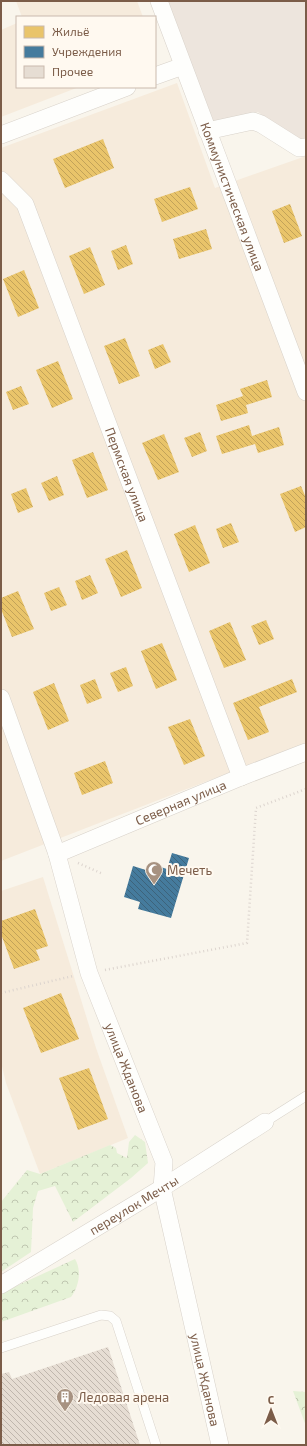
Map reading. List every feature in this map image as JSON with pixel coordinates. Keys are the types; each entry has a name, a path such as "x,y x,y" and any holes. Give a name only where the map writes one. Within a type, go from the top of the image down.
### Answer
{"street":[{"name":"Коммунистическая улица","path":"159,1 306,392"},
{"path":"156,76 183,66"},
{"path":"1,135 124,88"},
{"path":"207,131 252,121 261,124 299,148 306,147"},
{"name":"Пермская улица","path":"1,180 25,204 241,777"},
{"name":"улица Жданова","path":"1,698 57,854 89,973 164,1162 162,1188 220,1445"},
{"name":"Северная улица","path":"57,854 241,777 306,752"},
{"name":"переулок Мечты","path":"1,1285 162,1188 265,1122"}],"lane":[{"path":"265,1122 306,1096"},
{"path":"1,1348 101,1315 110,1316 116,1321 156,1445"}],"path":[{"path":"1,992 89,973 247,943 256,808 306,790"}],"shaded area":[{"path":"16,1 137,1 143,16 22,16"},
{"path":"168,1 306,1 306,143 301,144 258,112 213,122"},
{"path":"16,23 16,88 76,88 1,117 1,30"},
{"path":"177,83 215,188 306,156 306,743 1,861 1,148"},
{"path":"43,877 96,1048 128,1138 40,1174 6,1083 1,1062 1,891"}],"green space":[{"path":"135,1135 145,1142 148,1163 131,1178 73,1222 55,1186 38,1191 33,1208 31,1252 1,1272 1,1202 27,1170 40,1174 110,1145 116,1148 117,1153 127,1158 129,1142"},
{"path":"75,1259 79,1278 74,1293 71,1297 1,1322 1,1293"},
{"path":"293,1391 306,1392 306,1426"}],"building: Жильё":[{"path":"103,139 114,168 65,188 53,159"},
{"path":"190,187 198,209 162,222 154,199"},
{"path":"290,204 302,236 284,243 272,211"},
{"path":"206,229 212,249 179,259 173,239"},
{"path":"126,245 133,264 118,270 111,251"},
{"path":"90,247 105,285 84,294 69,256"},
{"path":"24,270 39,308 18,317 3,279"},
{"path":"125,338 140,376 119,384 104,346"},
{"path":"163,344 171,362 155,369 148,350"},
{"path":"58,361 73,399 52,408 36,370"},
{"path":"267,380 272,397 246,405 248,413 221,421 216,405 243,396 240,389"},
{"path":"21,386 29,404 13,410 6,392"},
{"path":"249,425 252,436 279,427 284,445 258,453 255,444 222,454 216,436"},
{"path":"200,432 207,451 192,457 184,438"},
{"path":"164,434 179,472 158,480 142,443"},
{"path":"93,452 108,490 87,498 72,460"},
{"path":"57,476 64,495 49,501 41,483"},
{"path":"301,486 306,498 306,527 295,532 280,494"},
{"path":"26,488 33,507 18,513 11,494"},
{"path":"231,523 239,542 223,548 216,529"},
{"path":"195,525 210,563 189,572 174,534"},
{"path":"127,550 142,588 121,597 105,559"},
{"path":"90,575 98,593 82,600 75,581"},
{"path":"59,587 67,605 51,611 44,593"},
{"path":"18,591 34,629 12,637 1,609 1,598"},
{"path":"266,620 274,639 259,645 251,626"},
{"path":"230,622 246,660 224,668 209,631"},
{"path":"162,643 177,680 156,689 141,651"},
{"path":"126,667 133,686 118,692 110,673"},
{"path":"95,679 102,698 87,704 80,685"},
{"path":"292,679 297,692 259,707 269,732 248,740 233,703"},
{"path":"54,683 69,721 48,730 33,692"},
{"path":"190,719 205,756 184,765 168,727"},
{"path":"105,761 113,783 82,795 74,773"},
{"path":"35,909 48,946 36,950 40,960 14,969 1,934 1,921"},
{"path":"61,993 79,1039 41,1053 23,1008"},
{"path":"89,1068 108,1119 78,1130 59,1078"}],"building: Учреждения":[{"name":"Мечеть","path":"172,853 189,858 171,918 138,909 140,902 124,897 133,866 149,871 151,864 167,869"}],"building: Прочее":[{"name":"Ледовая арена","path":"108,1347 140,1445 1,1445 1,1374 9,1372 12,1379"}],"place":[{"name":"Мечеть","path":"154,885"},
{"name":"Ледовая арена","path":"65,1412"}]}
